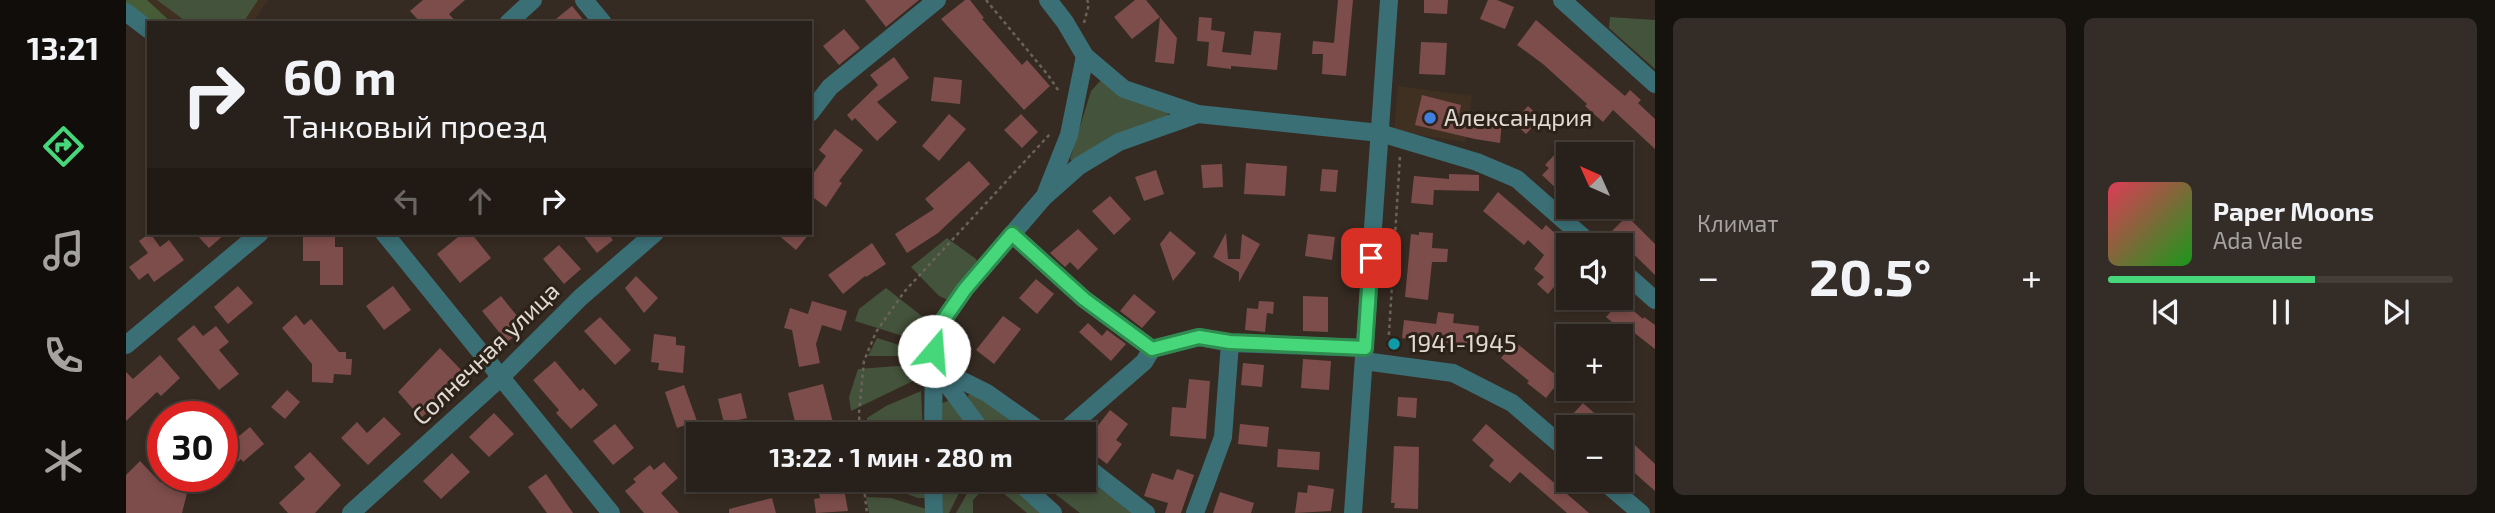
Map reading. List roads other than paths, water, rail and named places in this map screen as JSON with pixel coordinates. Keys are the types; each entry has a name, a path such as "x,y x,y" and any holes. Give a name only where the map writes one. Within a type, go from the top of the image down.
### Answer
{"street":[{"path":"510,21 533,0"},
{"path":"584,0 601,21"},
{"path":"812,110 830,87 937,0"},
{"path":"1048,0 1085,55 1124,89 1198,114 1380,132 1478,162 1517,179 1578,233"},
{"path":"1353,513 1389,0"},
{"path":"1562,0 1655,84"},
{"path":"126,12 147,28"},
{"path":"1044,197 1069,135 1085,55"},
{"path":"812,87 830,87"},
{"path":"933,422 933,366 940,325 965,289 1012,234 1044,197 1079,166 1119,142 1198,114"},
{"path":"1012,234 1084,299 1152,349"},
{"path":"126,345 258,235"},
{"path":"386,235 611,513"},
{"name":"Солнечная улица","path":"351,513 500,378 581,297 654,235"},
{"path":"1633,281 1655,300"},
{"path":"1076,422 1144,362 1152,349 1199,337 1365,354 1388,364 1453,373 1512,403 1556,441"},
{"path":"1195,513 1223,437 1230,342"},
{"path":"933,366 975,422"},
{"path":"933,366 987,393 1028,422"},
{"path":"1096,474 1146,513"},
{"path":"933,492 934,513"},
{"path":"1030,492 1053,513"},
{"path":"1616,492 1641,513"}],"place":[{"name":"Александрия","path":"1430,118"},
{"name":"1941-1945","path":"1394,344"}]}
